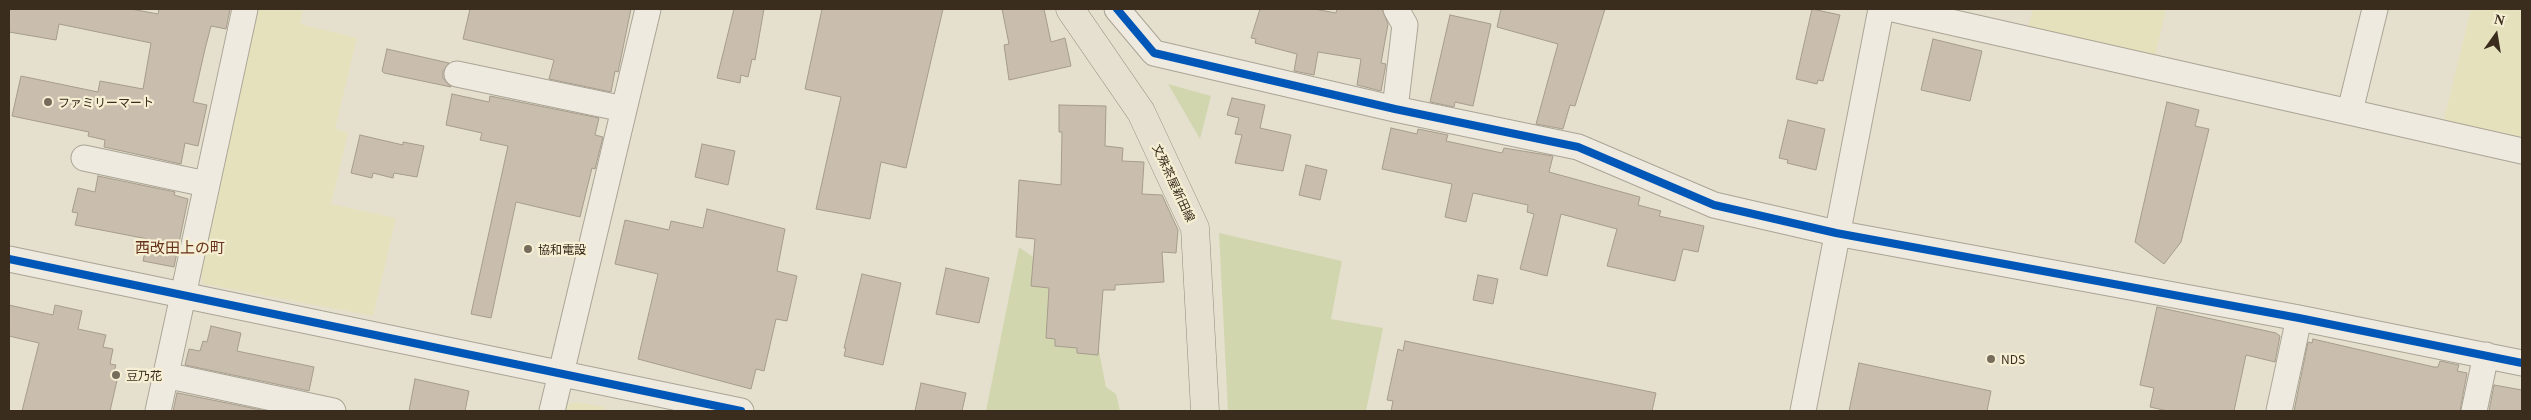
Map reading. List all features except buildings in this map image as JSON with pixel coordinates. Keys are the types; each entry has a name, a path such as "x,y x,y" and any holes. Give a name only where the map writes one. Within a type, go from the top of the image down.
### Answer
{"main road":[{"name":"文殊茶屋新田線","path":"1070,9 1140,112 1195,228 1205,411"}],"street":[{"path":"158,411 245,9"},
{"path":"552,411 559,375 648,9"},
{"path":"1116,9 1154,53 1395,108 1578,147 1714,204 1836,233 2299,318 2522,363"},
{"path":"1395,108 1400,82 1405,25 1396,9"},
{"path":"1803,411 1836,233 1881,9"},
{"path":"1893,9 2522,151"},
{"path":"2350,111 2375,9"},
{"path":"457,74 624,109"},
{"path":"84,158 206,184"},
{"path":"9,259 559,375 657,403 741,411"},
{"path":"2279,411 2299,318"},
{"path":"2474,411 2486,355"},
{"path":"166,375 333,411"}],"shaded area":[{"path":"253,9 303,9 300,24 357,38 335,129 348,133 331,204 396,218 373,316 204,284 197,264"},
{"path":"2033,9 2166,9 2155,57 2028,28"},
{"path":"2471,9 2522,9 2522,143 2443,123"},
{"path":"575,402 605,407 604,411 562,411 563,407"}],"green space":[{"path":"1168,84 1211,96 1200,139"},
{"path":"1219,233 1342,261 1331,319 1383,328 1366,411 1228,411"},
{"path":"1019,247 1044,265 1098,346 1106,387 1116,394 1120,411 986,411"}],"cycle path":[{"path":"1117,9 1154,53 1395,109 1578,147 1714,205 1836,233 2299,318 2522,363"},
{"path":"9,259 741,411"}],"place":[{"name":"ファミリーマート","path":"48,102"},
{"name":"協和電設","path":"528,249"},
{"name":"NDS","path":"1991,359"},
{"name":"豆乃花","path":"116,375"}],"district":[{"name":"西改田上の町","path":"180,247"}]}
